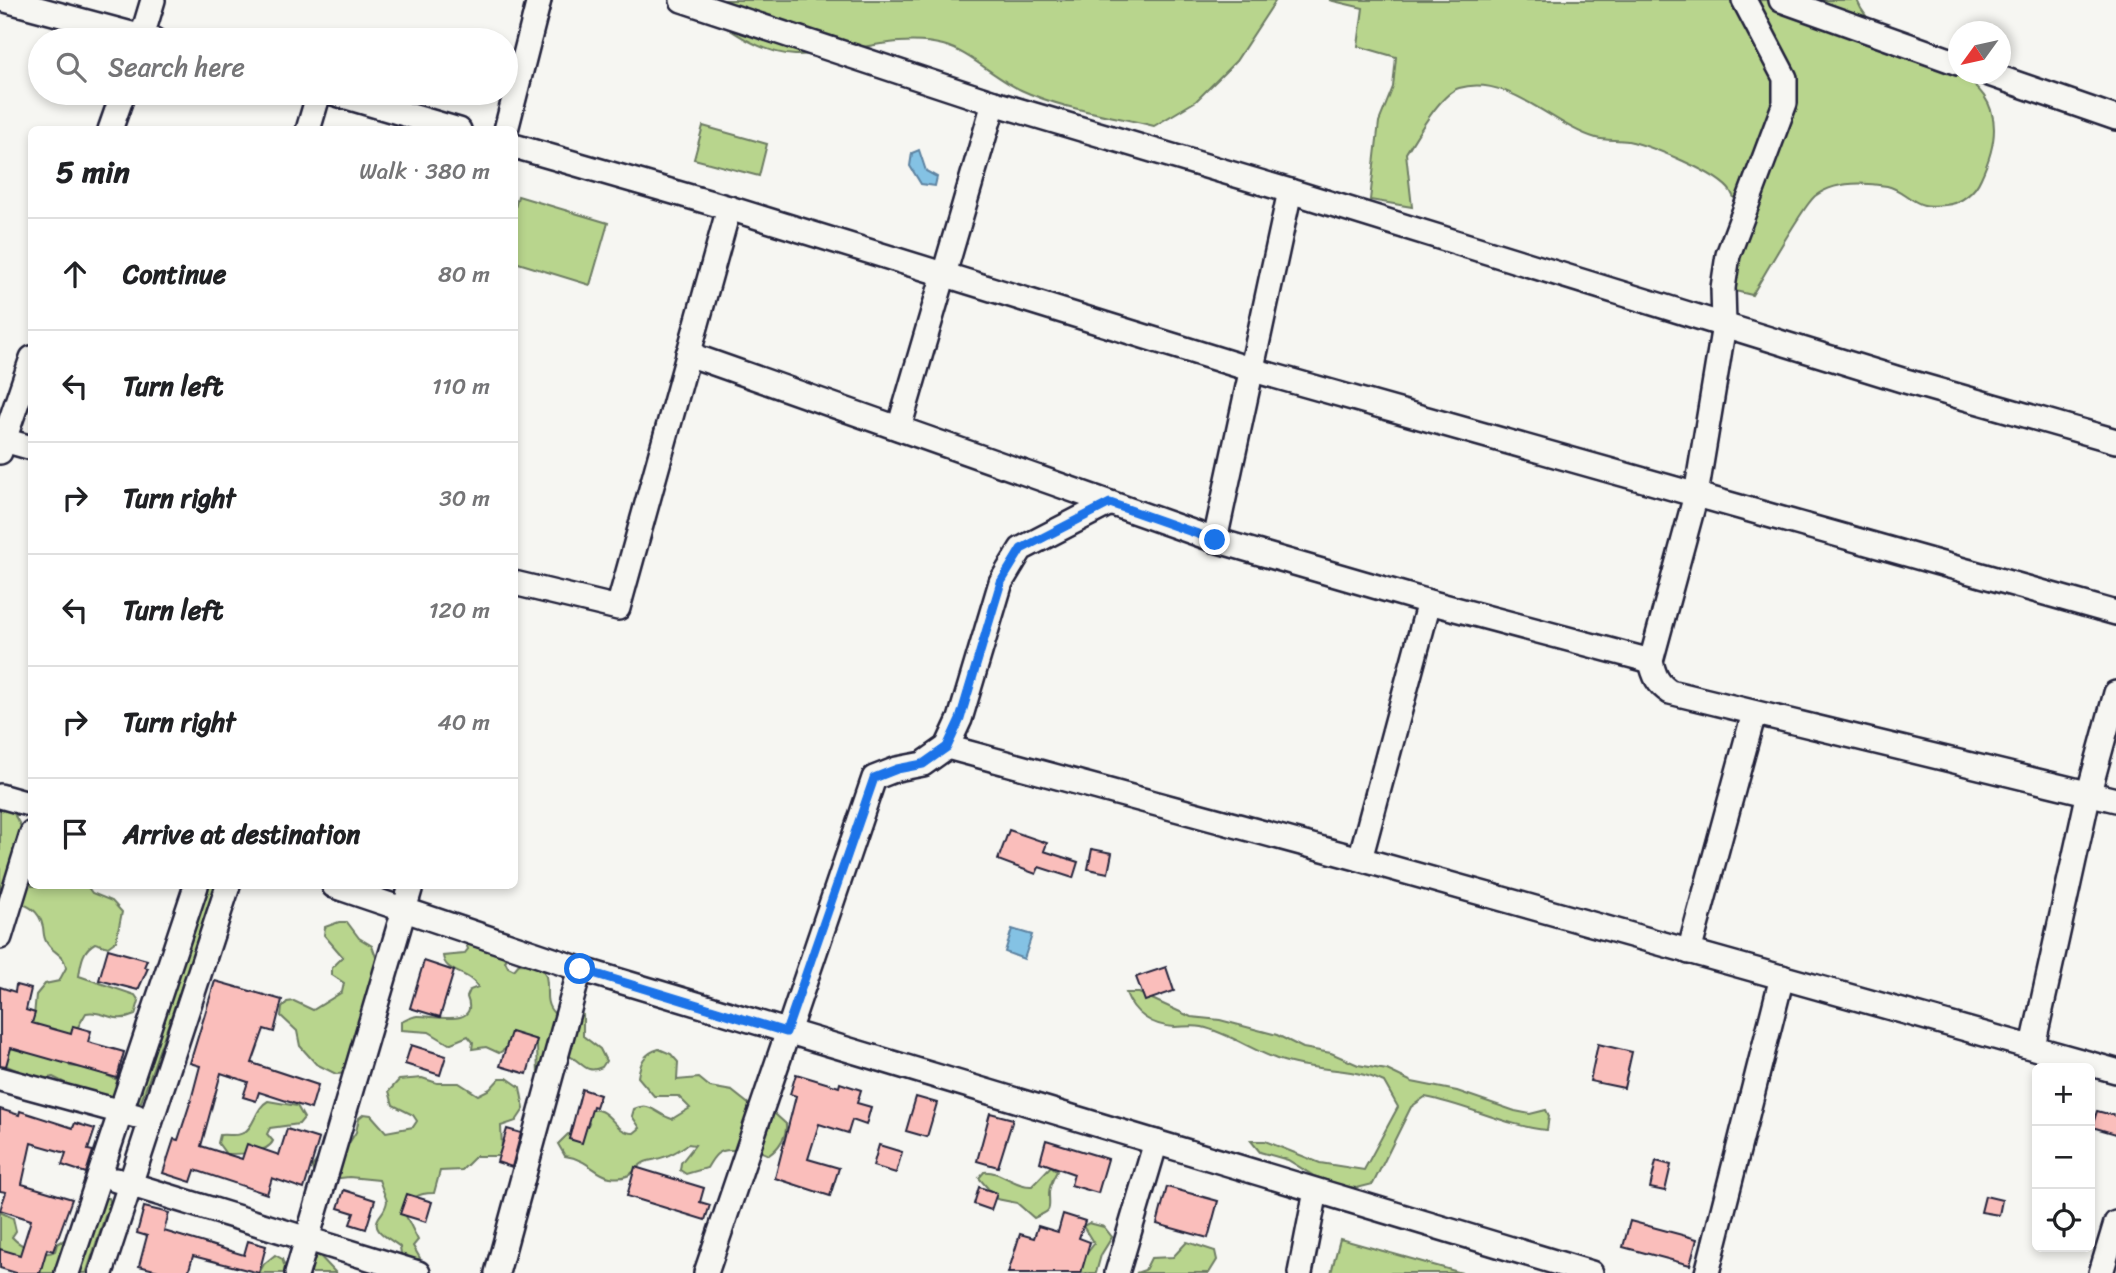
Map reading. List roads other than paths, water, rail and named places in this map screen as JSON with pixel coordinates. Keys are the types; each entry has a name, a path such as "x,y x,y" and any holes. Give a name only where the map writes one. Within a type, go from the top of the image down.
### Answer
{"street":[{"path":"5,0 106,28"},
{"path":"148,28 153,0"},
{"path":"518,83 539,0"},
{"path":"682,0 994,103 1290,191 1724,326 2116,441"},
{"path":"1744,0 1785,78 1785,103 1728,255 1724,288 1724,326 1696,495 1651,661 1659,684 1670,692 2116,800"},
{"path":"1781,0 1948,59"},
{"path":"2011,82 2116,118"},
{"path":"899,428 994,103"},
{"path":"111,126 119,105"},
{"path":"309,126 315,105"},
{"path":"374,105 445,126"},
{"path":"507,126 512,105"},
{"path":"518,147 729,208 1253,370 2116,613"},
{"path":"1215,540 1290,191"},
{"path":"518,584 618,608 729,208"},
{"path":"688,354 1215,540 1429,602 1651,661"},
{"path":"28,369 1,444 28,447"},
{"path":"706,1273 874,778 897,769 923,764 947,747 960,719 1001,582 1009,564 1021,549 1110,503"},
{"path":"1360,859 1429,602"},
{"path":"2033,1046 2089,792 2116,693"},
{"path":"1689,952 1754,713"},
{"path":"947,747 1360,859 2116,1071"},
{"path":"0,796 28,804"},
{"path":"0,937 28,846"},
{"path":"68,1273 195,889"},
{"path":"101,1273 149,1119 227,889"},
{"path":"342,889 580,969 1316,1191 1516,1262 1591,1273"},
{"path":"297,1273 410,889"},
{"path":"497,1273 580,969"},
{"path":"1707,1273 1782,977"},
{"path":"0,1079 149,1119"},
{"path":"1117,1273 1156,1142"},
{"path":"100,1174 418,1273"},
{"path":"1300,1273 1316,1191"},
{"path":"2101,1273 2116,1223"}],"water":[{"path":"919,150 926,171 937,177 935,186 921,184 910,166 912,153"},
{"path":"1012,929 1032,935 1024,959 1005,952"}]}
